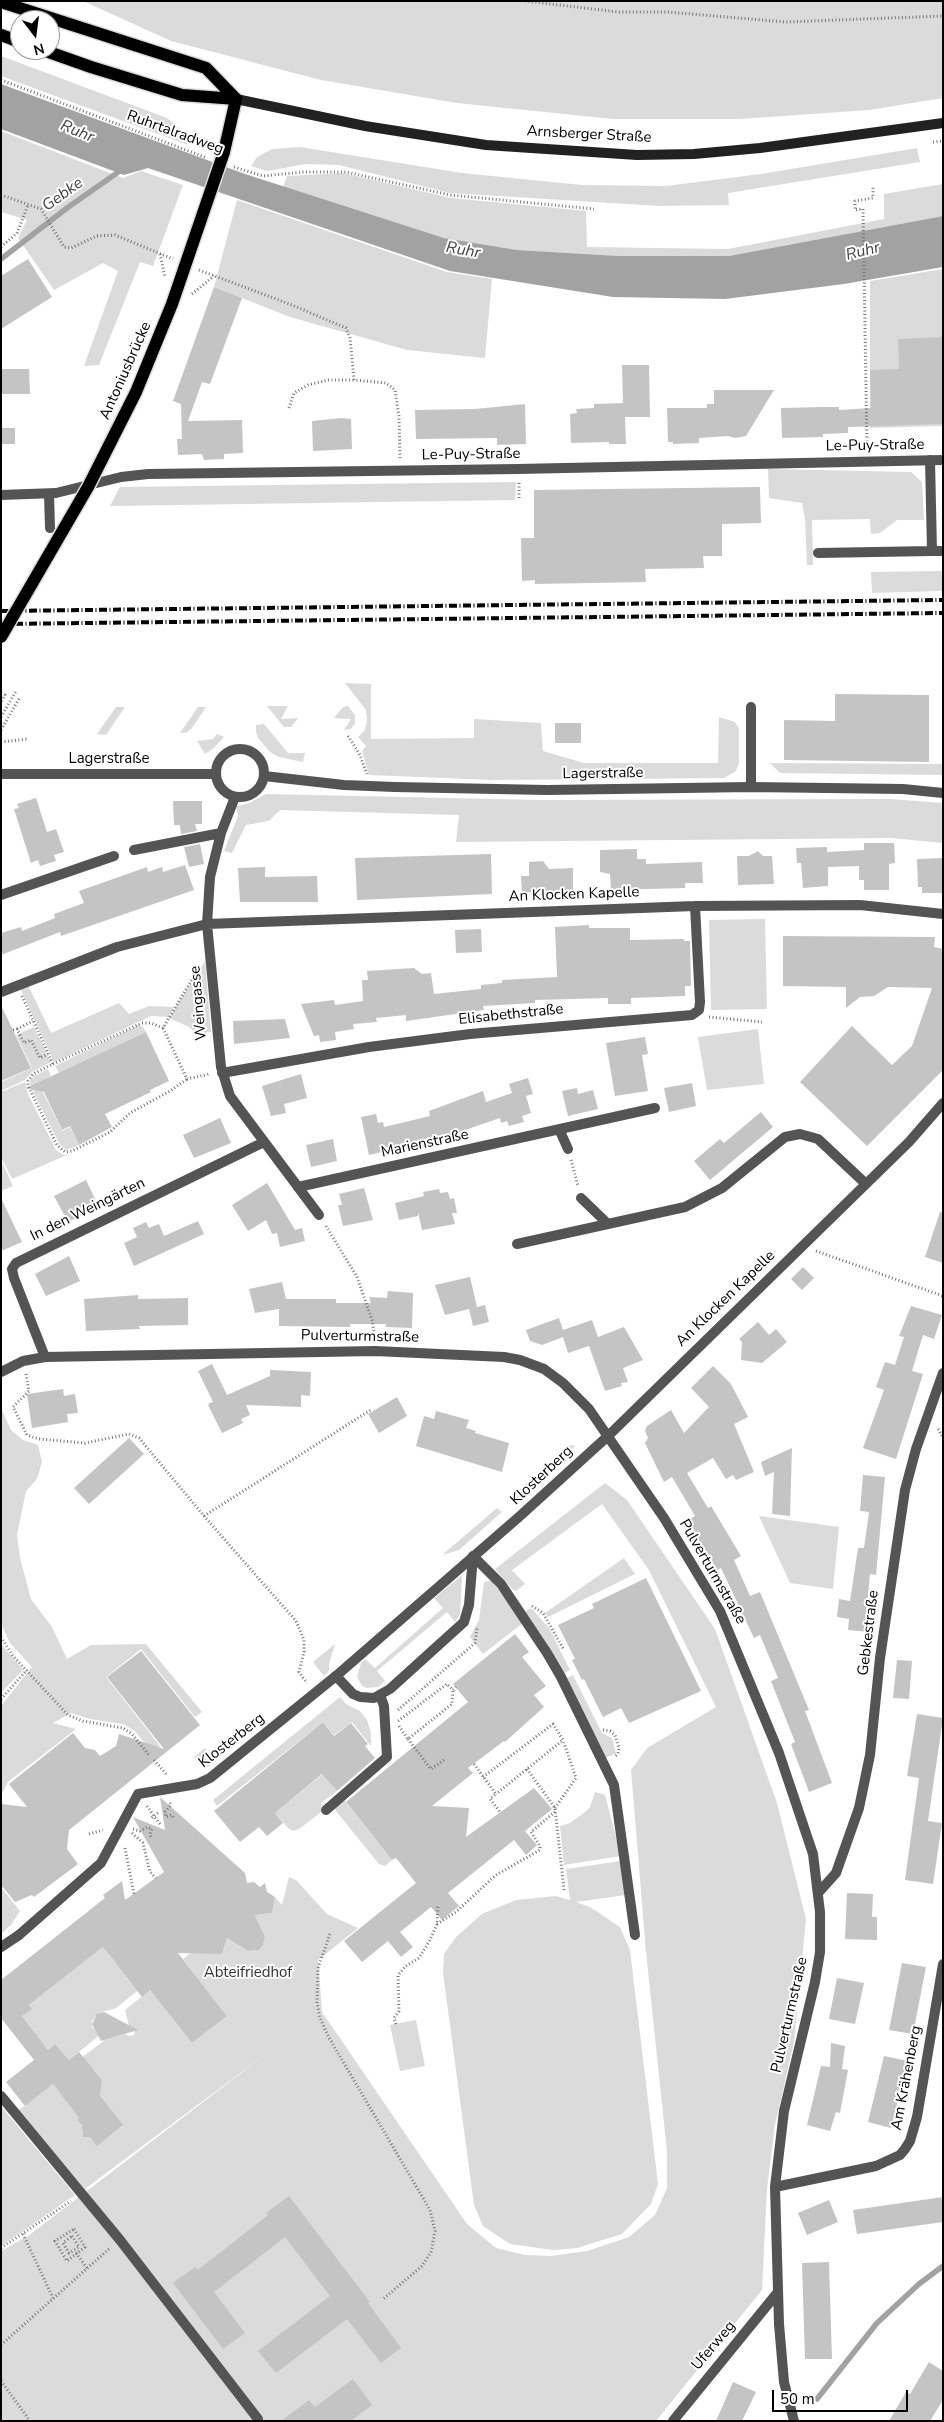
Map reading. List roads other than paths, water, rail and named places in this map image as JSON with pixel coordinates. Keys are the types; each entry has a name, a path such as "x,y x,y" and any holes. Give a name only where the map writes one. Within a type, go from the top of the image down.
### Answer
{"main road":[{"path":"1,2 206,68 236,99"},
{"name":"Arnsberger Straße","path":"60,56 182,95 236,99 365,126 486,145 637,155 694,154 760,148 943,123"},
{"name":"Antoniusbrücke","path":"1,637 88,488 136,392 172,304 236,99"}],"street":[{"path":"818,553 937,551 930,460"},
{"name":"Le-Puy-Straße","path":"1,495 49,494 134,475 943,460"},
{"path":"49,494 50,528"},
{"path":"752,707 752,787"},
{"path":"242,749 256,756 261,762 264,776 256,791 242,797 234,796 222,789 216,774 218,763 222,757 228,752 242,749"},
{"name":"Lagerstraße","path":"1,774 216,774"},
{"name":"Lagerstraße","path":"264,776 371,786 547,790 752,787 903,789 943,793"},
{"name":"Weingasse","path":"234,796 220,833 210,878 207,924 222,1074 230,1096 319,1215"},
{"path":"134,850 220,833"},
{"path":"1,895 114,856"},
{"name":"An Klocken Kapelle","path":"1,992 117,947 207,924 695,906 860,905 943,914"},
{"name":"Elisabethstraße","path":"222,1074 369,1047 470,1034 697,1013 700,1002 695,906"},
{"name":"An Klocken Kapelle","path":"608,1436 909,1142 943,1103"},
{"name":"Marienstraße","path":"298,1186 655,1108"},
{"path":"559,1129 568,1149"},
{"path":"517,1244 685,1206 722,1188 785,1137 800,1134 818,1139 866,1184"},
{"name":"In den Weingärten","path":"45,1357 14,1278 12,1269 16,1263 264,1142"},
{"path":"581,1198 608,1224"},
{"name":"Pulverturmstraße","path":"1,1372 23,1361 45,1357 374,1351 481,1355 520,1360 544,1369 563,1383 589,1409 680,1543 710,1593 730,1632 771,1730 813,1854 818,1892 820,1933 818,1963 782,2118 775,2187 778,2292 784,2382 794,2421"},
{"name":"Gebkestraße","path":"818,1892 836,1873 859,1808 870,1755 880,1658 905,1490 916,1449 943,1373"},
{"name":"Klosterberg","path":"1,1947 19,1936 101,1863 138,1794 203,1782 315,1694 520,1516 608,1436"},
{"path":"336,1676 353,1694 360,1697 380,1695 390,1690 464,1622 469,1605 473,1556"},
{"path":"473,1556 501,1584 547,1653 560,1675 614,1785 635,1935"},
{"path":"326,1810 387,1757 384,1706 380,1695"},
{"name":"Am Krähenberg","path":"775,2187 888,2162 900,2156 910,2141 917,2117 943,1964"},
{"path":"1,2096 120,2240 258,2419"},
{"name":"Uferweg","path":"673,2421 778,2292"}],"water":[{"name":"Ruhr","path":"1,84 245,174 444,238 517,250 619,256 729,256 943,216 943,267 844,284 725,299 613,297 450,271 148,168 124,175 1,129"}],"waterway":[{"name":"Gebke","path":"1,259 67,208 124,168"},
{"path":"817,2399 877,2323 919,2284 943,2266"}],"railway":[{"path":"1,611 943,600"},
{"path":"1,624 943,613"}],"park label":[{"name":"Abteifriedhof","path":"248,1973"}]}
